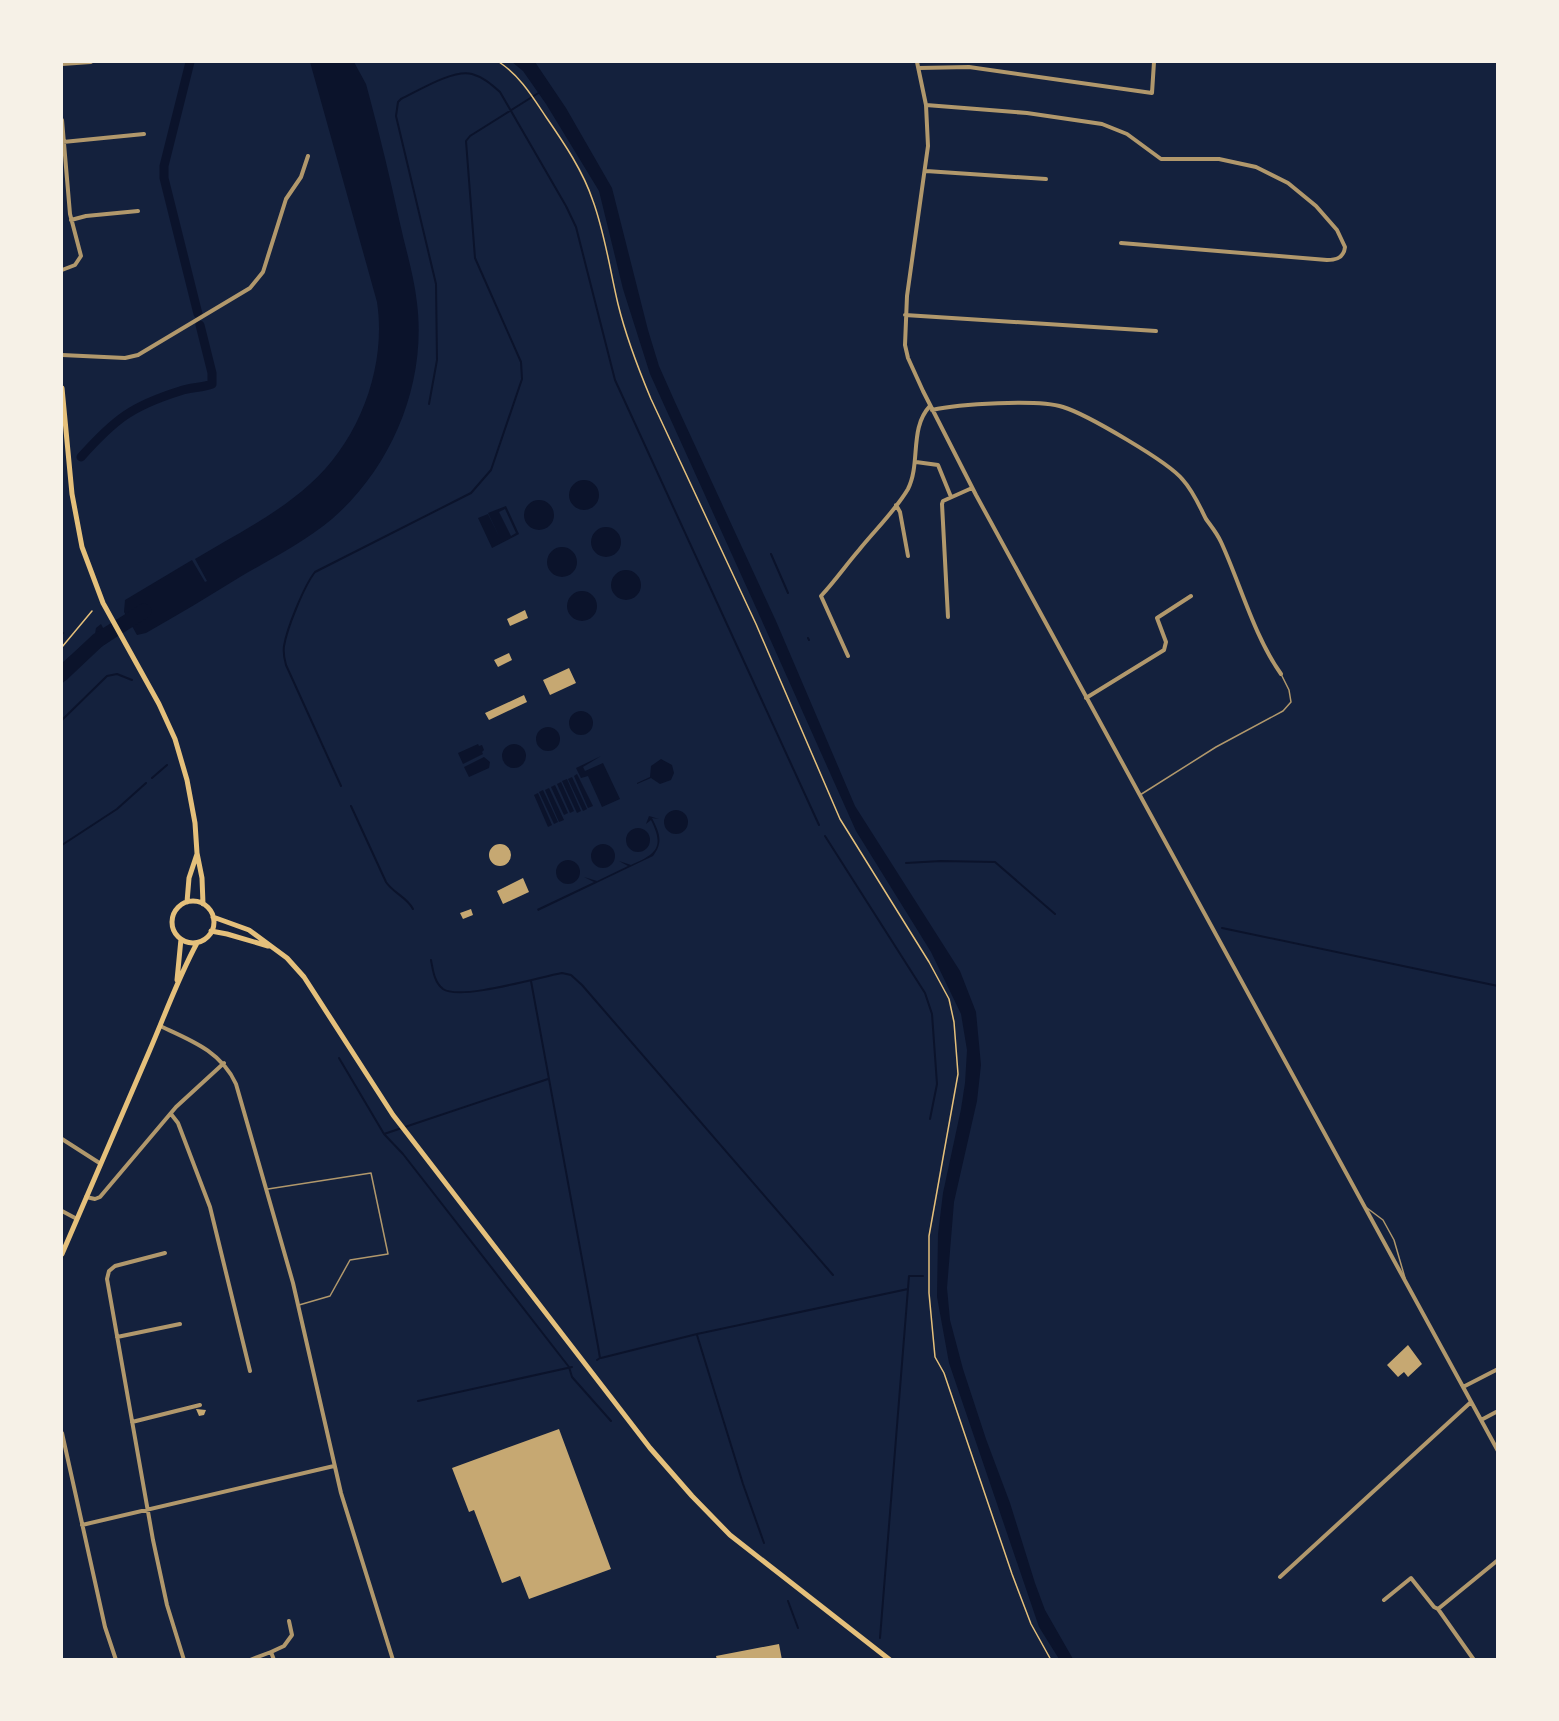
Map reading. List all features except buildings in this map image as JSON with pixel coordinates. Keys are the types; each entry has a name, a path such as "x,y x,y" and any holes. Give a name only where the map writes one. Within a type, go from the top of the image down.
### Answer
{"main road":[{"path":"62,388 75,520 90,574 107,612 159,704 175,739 189,790 195,823 203,904"},
{"path":"187,902 189,878 197,854"},
{"path":"187,902 203,904 213,917 212,931 206,939 197,943 189,943 175,933 172,920 176,910 187,902"},
{"path":"213,917 249,930 287,958 304,977 393,1115 631,1424 682,1486 724,1529 753,1554 890,1659"},
{"path":"212,931 272,947"},
{"path":"177,982 181,939"},
{"path":"62,1254 177,982 197,943"}],"street":[{"path":"62,64 91,62"},
{"path":"917,62 926,105 928,146 905,315 906,352 931,408 972,488 1497,1450"},
{"path":"919,68 969,67 1152,93 1154,62"},
{"path":"926,105 1027,113 1102,124 1127,134 1161,159 1219,159 1256,167 1288,183 1316,206 1336,230 1345,247 1338,259 1327,260 1121,243"},
{"path":"62,120 71,220 80,259 75,265 62,270"},
{"path":"63,142 144,134"},
{"path":"62,355 125,358 138,356 250,288 263,272 286,199 301,177 308,156"},
{"path":"926,171 1046,179"},
{"path":"71,220 86,216 138,211"},
{"path":"905,315 1156,331"},
{"path":"848,656 822,596 907,490 916,462 920,421 923,414 931,408 1036,403 1063,407 1111,431 1182,478 1220,539 1250,613 1281,674"},
{"path":"916,462 938,465 951,497"},
{"path":"948,617 942,504 951,497 972,488"},
{"path":"896,505 900,512 908,556"},
{"path":"1086,698 1164,650 1166,642 1157,618 1191,596"},
{"path":"160,1026 210,1051 224,1063 238,1090 298,1306 334,1466 393,1659"},
{"path":"86,1197 95,1199 100,1197 171,1114 224,1063"},
{"path":"171,1114 178,1123 210,1207 250,1371"},
{"path":"62,1138 101,1164"},
{"path":"62,1211 77,1220"},
{"path":"165,1253 115,1266 109,1271 107,1279 147,1509 167,1605 184,1659"},
{"path":"117,1337 180,1324"},
{"path":"1463,1387 1497,1369"},
{"path":"1280,1577 1471,1402"},
{"path":"132,1422 200,1405"},
{"path":"1481,1420 1497,1411"},
{"path":"62,1433 105,1627 116,1659"},
{"path":"82,1526 334,1466"},
{"path":"1438,1610 1497,1560"},
{"path":"1384,1600 1411,1578 1474,1659"},
{"path":"250,1659 287,1644 292,1635 289,1621"},
{"path":"271,1652 274,1659"}],"lane":[{"path":"1139,795 1224,742 1283,711 1291,702 1291,696 1281,674"},
{"path":"266,1190 371,1173 388,1254 350,1260 330,1296 298,1306"},
{"path":"1364,1205 1383,1220 1394,1240 1407,1284"}],"path":[{"path":"499,62 514,72 531,94 589,189 619,308 637,368 756,624 840,819 929,962 949,999 954,1022 958,1074 929,1236 929,1293 935,1357 948,1383 1028,1614 1051,1659"},
{"path":"62,647 92,611"}],"water":[{"path":"310,62 354,62 366,84 416,292 419,333 410,393 401,422 372,475 332,519 287,550 146,633 137,635 124,612 125,600 192,560 205,582 207,581 195,559 283,506 310,484 343,447 366,401 378,352 377,302"},
{"path":"512,62 535,62 566,108 612,188 659,366 776,621 855,806 960,971 976,1012 981,1065 977,1101 954,1202 947,1288 950,1320 963,1369 1010,1503 1035,1583 1045,1610 1073,1659 1059,1659 1039,1627 949,1363 937,1297 938,1234 943,1193 965,1083 967,1050 961,1014 931,952 856,831 650,374 623,289 599,191 546,104 523,71"},
{"path":"584,480 590,481 598,489 598,501 590,509 584,510 578,509 570,501 569,495 570,489 578,481"},
{"path":"539,500 545,501 553,509 553,521 545,529 539,530 533,529 525,521 524,515 525,509 533,501"},
{"path":"506,506 519,534 492,548 478,518 488,514 501,540 488,513","holes":["505,509 516,533 511,536 499,512"]},
{"path":"606,527 612,528 620,536 620,548 612,556 606,557 600,556 592,548 591,542 592,536 600,528"},
{"path":"562,547 568,548 576,556 576,568 568,576 562,577 556,576 548,568 547,562 548,556 556,548"},
{"path":"626,570 632,571 640,579 640,591 632,599 626,600 620,599 612,591 611,585 612,579 620,571"},
{"path":"582,591 588,592 596,600 596,612 588,620 582,621 576,620 568,612 567,606 568,600 576,592"},
{"path":"101,624 110,641 86,657 62,684 62,663 95,634 96,628"},
{"path":"581,711 590,714 593,723 590,732 581,735 572,732 569,723 572,714"},
{"path":"548,727 557,730 560,739 557,748 548,751 539,748 536,739 539,730"},
{"path":"478,744 482,745 483,754 463,764 458,753"},
{"path":"514,744 523,747 526,756 523,765 514,768 505,765 502,756 505,747"},
{"path":"601,756 583,767 585,771 603,763 620,799 602,807 588,776 581,778 576,768"},
{"path":"484,757 490,762 489,768 469,777 464,767"},
{"path":"661,759 672,765 674,773 671,780 660,784 651,778 637,784 650,777 651,766"},
{"path":"577,774 593,806 588,808 574,776"},
{"path":"572,777 587,809 583,811 568,779"},
{"path":"567,779 581,811 577,813 562,781"},
{"path":"561,782 574,811 570,813 557,784"},
{"path":"555,785 568,813 564,815 551,787"},
{"path":"549,788 564,820 559,822 545,790"},
{"path":"543,790 558,822 554,824 539,792"},
{"path":"538,793 552,825 548,827 534,795"},
{"path":"676,810 685,813 688,822 685,831 676,834 667,831 664,822 667,813"},
{"path":"649,816 659,819 652,818 659,837 658,846 653,856 538,911 537,909 594,882 584,877 597,881 628,866 619,861 631,865 652,853 656,849 657,837 651,820 646,824"},
{"path":"638,828 647,831 650,840 647,849 638,852 629,849 626,840 629,831"},
{"path":"603,844 612,847 615,856 612,865 603,868 594,865 591,856 594,847"},
{"path":"568,860 577,863 580,872 577,881 568,884 559,881 556,872 559,863"}],"waterway":[{"path":"190,62 164,166 164,178 198,314"},
{"path":"429,404 437,360 436,284 396,116 398,102 401,99 426,86 464,73 483,79 500,92 576,227 615,380 819,825"},
{"path":"341,786 286,665 284,658 286,638 301,597 315,572 471,493 491,470 522,379 521,362 475,258 466,141 470,136 540,92"},
{"path":"81,457 115,423 137,408 180,391 212,384 212,373 200,325"},
{"path":"771,554 788,593"},
{"path":"62,674 98,640 144,611"},
{"path":"62,720 107,676 117,674 132,680"},
{"path":"152,778 167,765"},
{"path":"62,845 117,809 146,783"},
{"path":"351,806 386,882 413,909"},
{"path":"825,836 925,993 932,1014 937,1084 930,1119"},
{"path":"906,863 995,862 1055,914"},
{"path":"1222,928 1498,986"},
{"path":"431,960 438,983 443,989 452,992 500,987 562,973 571,975 833,1275"},
{"path":"531,981 598,1346 600,1358 597,1360"},
{"path":"339,1058 384,1134 403,1154 569,1367 572,1377 611,1421"},
{"path":"384,1134 548,1079"},
{"path":"880,1638 909,1276 923,1276"},
{"path":"601,1358 697,1334 908,1289"},
{"path":"697,1335 743,1484 764,1543"},
{"path":"418,1401 572,1367"},
{"path":"788,1601 798,1628"}]}
